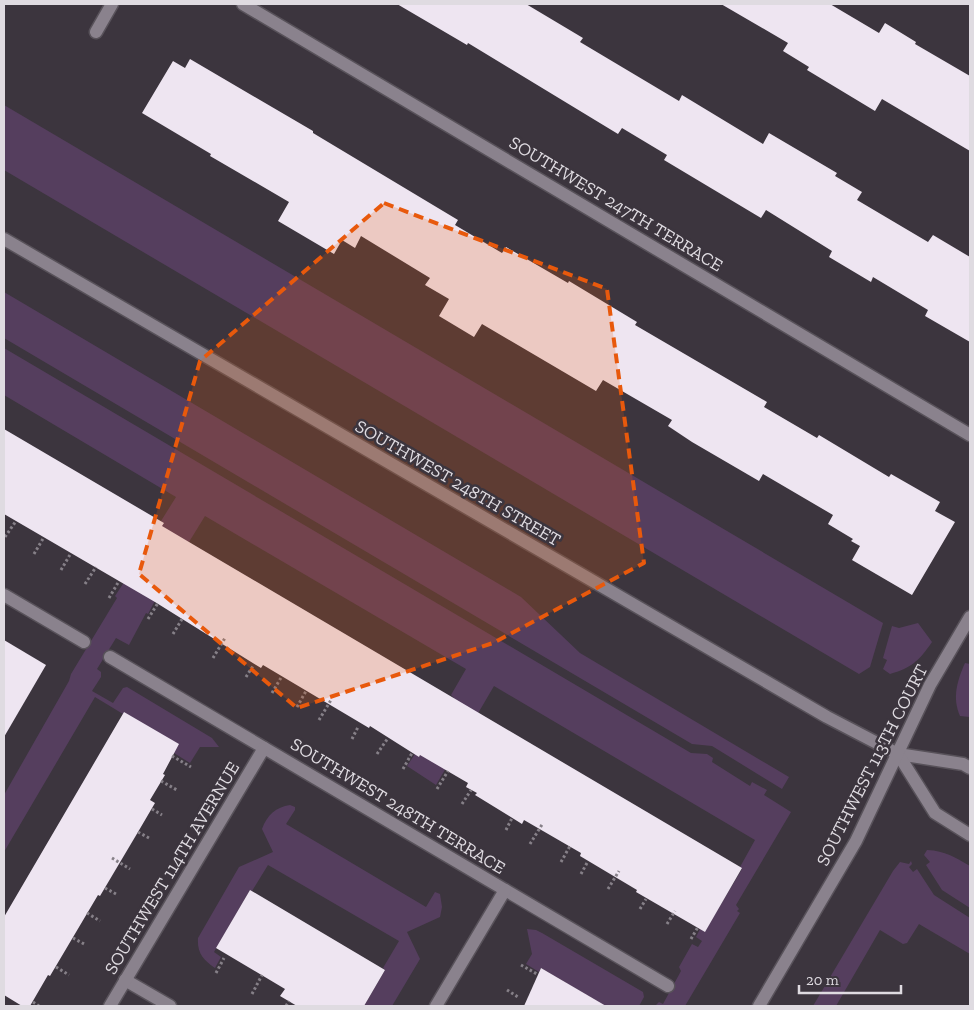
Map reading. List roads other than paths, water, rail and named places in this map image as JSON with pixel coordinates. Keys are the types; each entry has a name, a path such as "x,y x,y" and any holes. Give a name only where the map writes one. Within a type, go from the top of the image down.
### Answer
{"street":[{"path":"96,32 112,4"},
{"name":"SOUTHWEST 247TH TERRACE","path":"243,4 970,435"},
{"name":"SOUTHWEST 248TH STREET","path":"4,239 819,712 898,754 963,764 970,768"},
{"path":"4,595 84,642"},
{"name":"SOUTHWEST 113TH COURT","path":"759,1006 856,841 930,685 970,617"},
{"name":"SOUTHWEST 248TH TERRACE","path":"110,657 668,986"},
{"name":"SOUTHWEST 114TH AVERNUE","path":"110,1006 264,748"},
{"name":"SOUTHWEST 248TH STREET","path":"898,754 935,813 970,835"},
{"path":"436,1006 505,890"},
{"path":"125,980 170,1006"}]}
